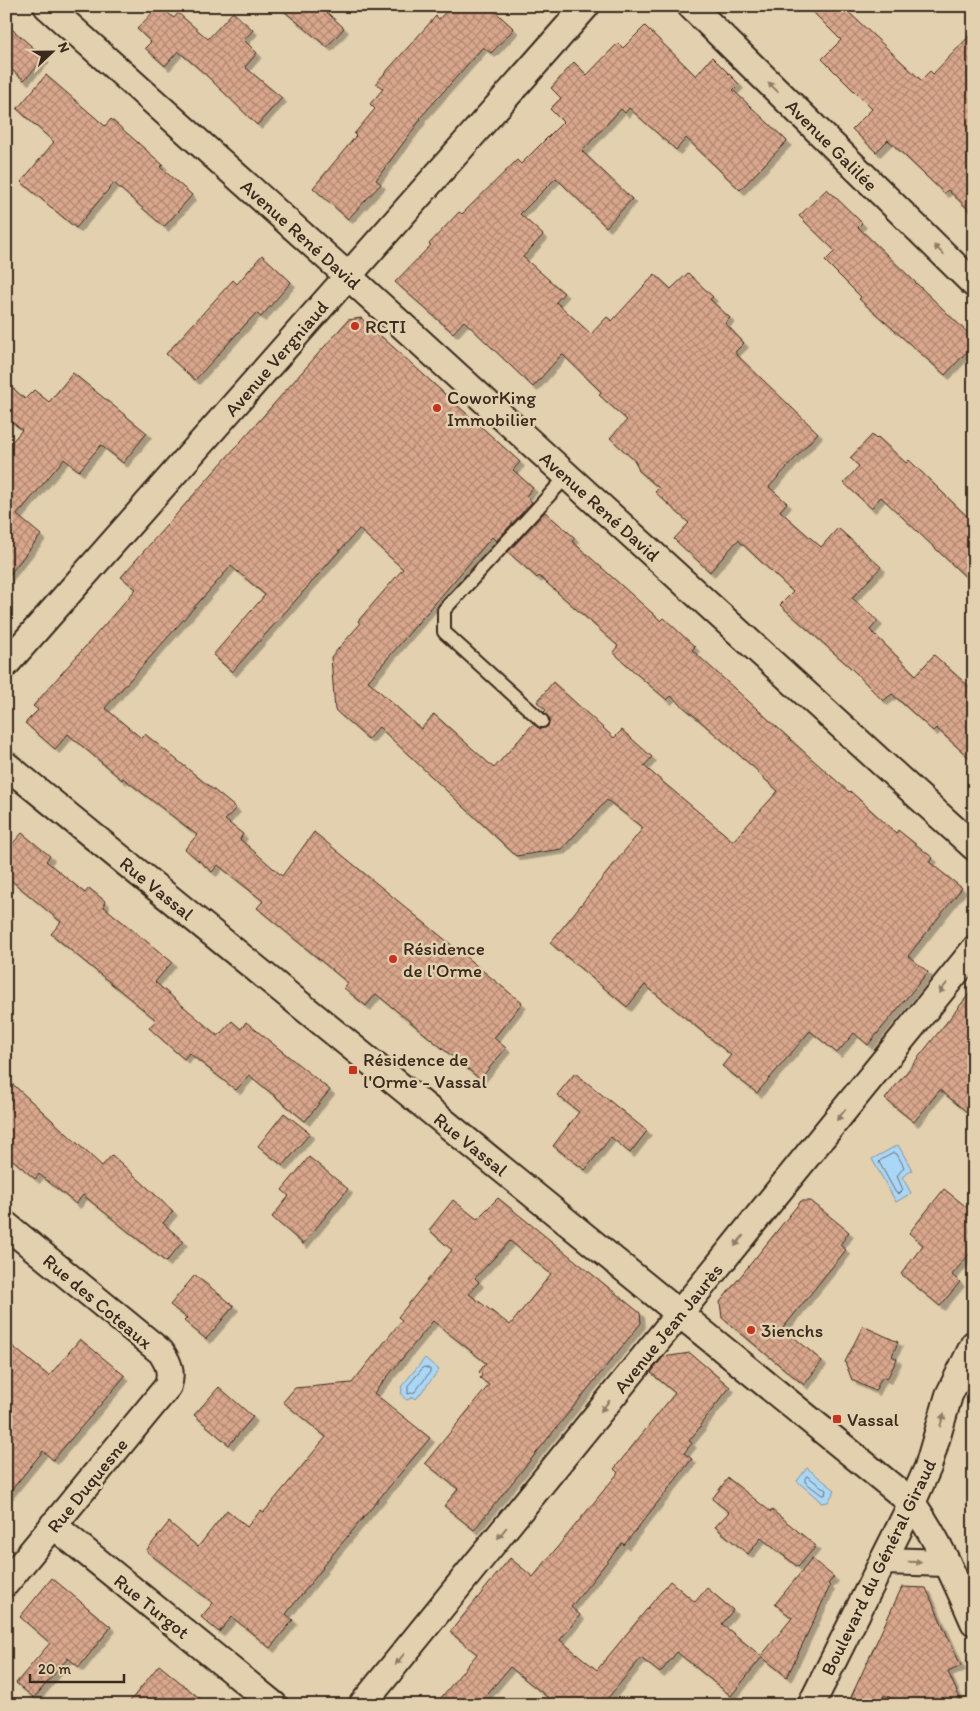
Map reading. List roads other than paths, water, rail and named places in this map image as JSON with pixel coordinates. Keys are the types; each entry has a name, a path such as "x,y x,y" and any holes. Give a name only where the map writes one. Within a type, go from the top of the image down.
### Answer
{"street":[{"name":"Avenue René David","path":"47,6 348,276 974,847"},
{"name":"Avenue Vergniaud","path":"6,664 586,6"},
{"name":"Avenue Galilée","path":"691,6 974,284"},
{"name":"Rue Vassal","path":"6,765 912,1503 927,1524 974,1622"},
{"name":"Avenue Jean Jaurès","path":"362,1705 974,950"},
{"name":"Rue des Coteaux","path":"6,1225 161,1352 170,1369 171,1375 168,1386"},
{"name":"Boulevard du Général Giraud","path":"811,1705 912,1503 928,1466 949,1395 974,1344"},
{"name":"Rue Duquesne","path":"6,1583 168,1386"},
{"name":"Rue Turgot","path":"54,1525 274,1705"},
{"path":"883,1561 947,1563"}],"lane":[{"path":"542,721 444,632 444,610 567,476"}],"water":[{"path":"898,1145 912,1170 902,1177 911,1193 896,1202 872,1159"},
{"path":"425,1358 439,1370 416,1399 414,1397 407,1400 402,1395 401,1387"},
{"path":"807,1468 835,1490 828,1502 821,1503 797,1481"}],"place":[{"name":"RCTI","path":"355,326"},
{"name":"CoworKing Immobilier","path":"437,408"},
{"name":"Résidence de l'Orme","path":"393,959"},
{"name":"Résidence de l'Orme - Vassal","path":"353,1070"},
{"name":"3ienchs","path":"751,1330"},
{"name":"Vassal","path":"837,1419"}]}
